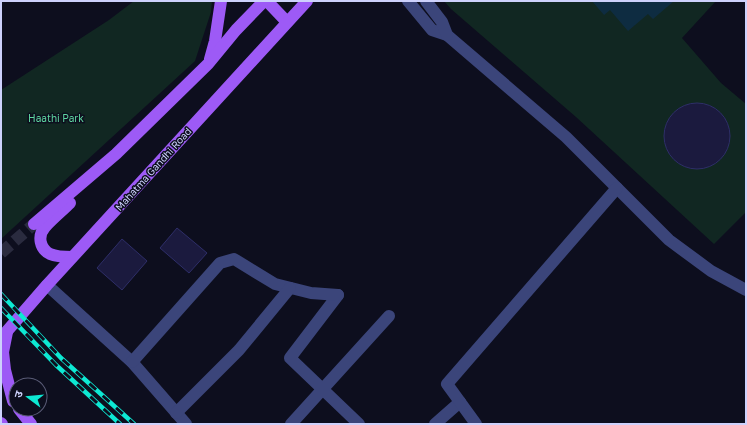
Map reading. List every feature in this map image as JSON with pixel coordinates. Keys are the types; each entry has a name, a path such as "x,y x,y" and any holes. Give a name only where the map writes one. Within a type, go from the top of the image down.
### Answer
{"main road":[{"path":"208,64 215,41 221,1"},
{"path":"34,224 116,154 208,64 236,30 265,1 286,22"},
{"name":"Mahatma Gandhi Road","path":"4,335 72,257 302,3"},
{"path":"72,257 49,254 40,242 40,236 44,228 76,197 79,193 79,186"},
{"path":"4,335 3,352 5,370 8,380"},
{"path":"1,386 8,395"}],"street":[{"path":"408,1 432,30 447,35 566,138 669,240 711,271 746,290"},
{"path":"426,1 442,22 447,35"},
{"path":"476,424 447,384 617,188"},
{"path":"132,362 220,262 234,259 275,284 311,293 338,295 290,358 359,424"},
{"path":"47,285 132,362 186,424"},
{"path":"176,413 238,350 290,288"},
{"path":"291,424 389,316"},
{"path":"435,424 460,402"}],"green space":[{"name":"Haathi Park","path":"134,1 212,1 211,12 195,61 1,239 1,90 109,20"},
{"path":"444,1 716,1 682,38 721,83 746,104 746,212 714,244 576,117 451,9"}],"water":[{"path":"592,1 674,1 653,19 648,14 628,31 610,10 604,15"}],"building":[{"path":"697,103 710,105 720,113 728,123 730,136 728,149 720,159 710,167 697,169 684,167 674,159 666,149 664,136 666,123 674,113 684,105"},
{"path":"177,228 207,253 189,273 160,248"},
{"path":"122,239 147,261 122,290 97,268"}],"tunnel":[{"path":"1,253 34,224"}],"railway":[{"path":"1,294 61,358 134,424"},
{"path":"1,308 56,365 120,424"}]}
